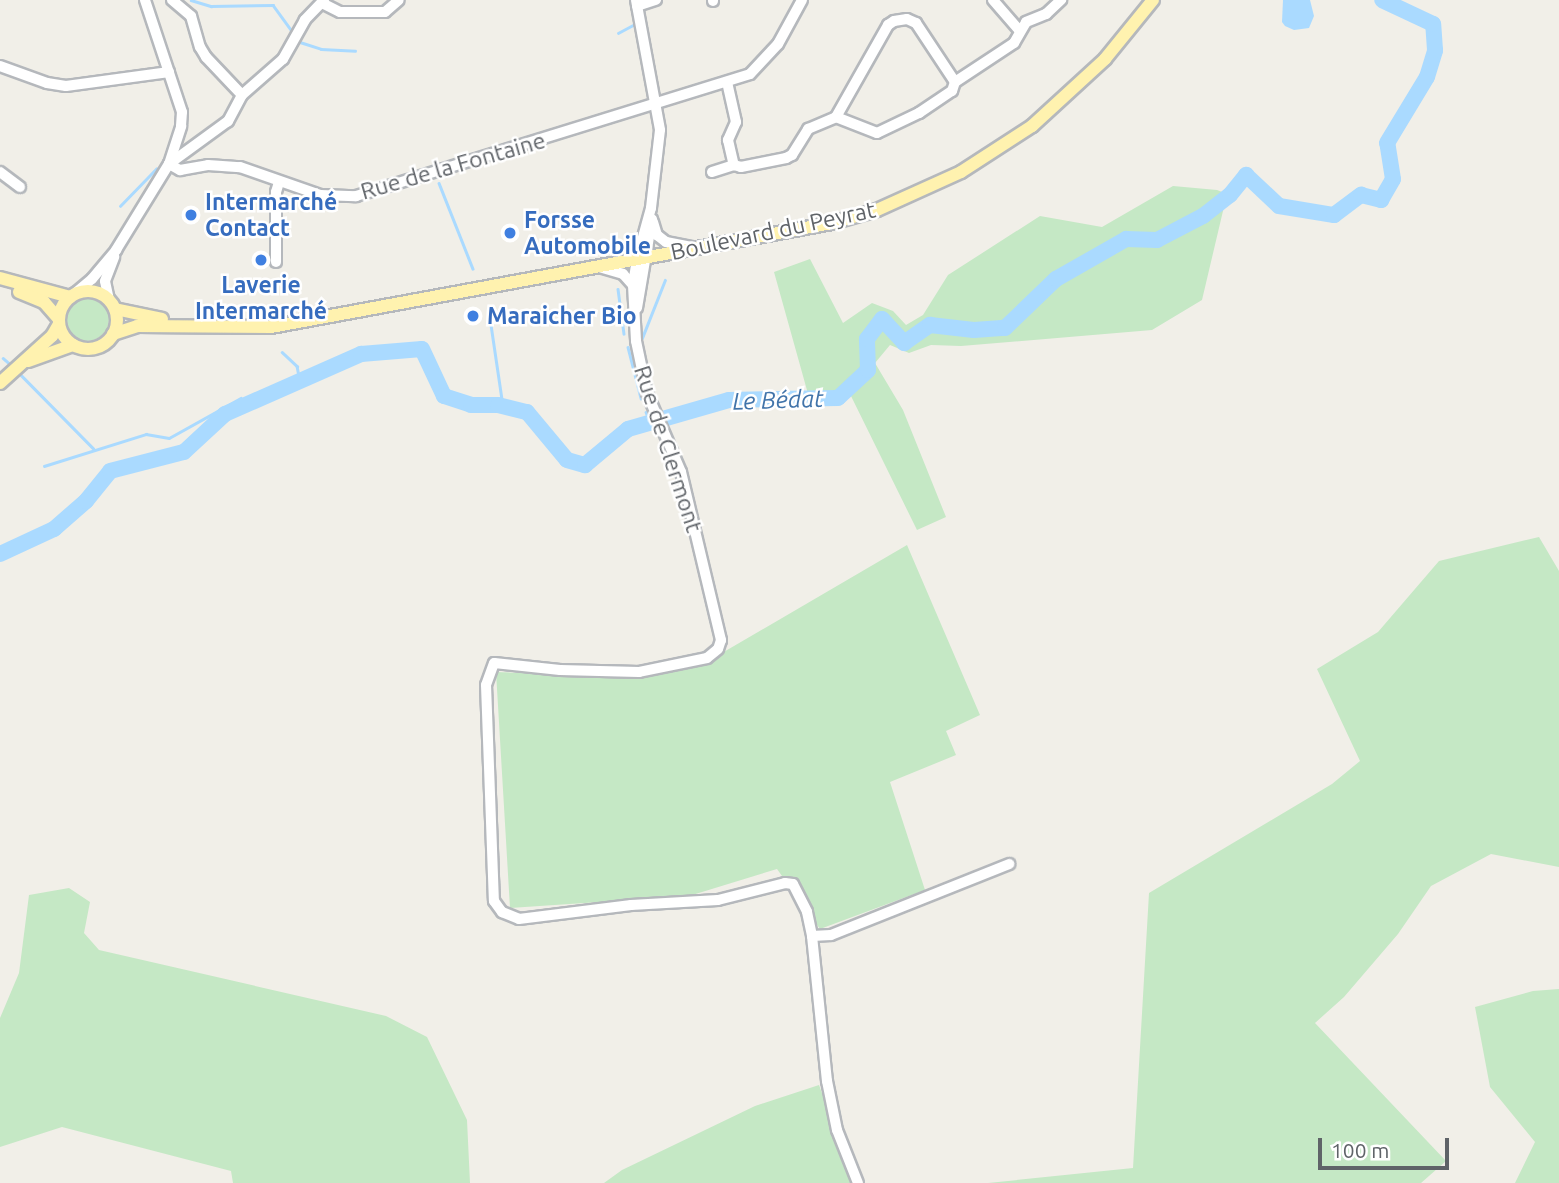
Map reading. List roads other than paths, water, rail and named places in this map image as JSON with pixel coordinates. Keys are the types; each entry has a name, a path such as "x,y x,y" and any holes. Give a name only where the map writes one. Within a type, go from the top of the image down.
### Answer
{"main road":[{"name":"Boulevard du Peyrat","path":"113,334 129,326 248,329 703,248 855,217 916,195 961,172 1032,126 1105,59 1153,0"},
{"path":"0,281 72,295 97,292 112,305 117,322 113,334 98,347 85,349 73,345 61,332 59,321 44,302 0,281"},
{"path":"0,383 52,336 62,306 72,295"},
{"name":"Boulevard du Peyrat","path":"112,305 162,319 248,321 323,316"},
{"path":"21,364 73,345"}],"street":[{"path":"72,295 92,279 116,250 169,164 181,126 182,112 145,0"},
{"path":"172,0 191,16 200,47 206,57 242,95"},
{"path":"169,164 228,121 242,95 283,59 304,20 323,2 340,12 384,12 399,0"},
{"path":"634,322 659,151 656,104 637,3 656,0"},
{"name":"Rue de la Fontaine","path":"169,164 180,170 208,165 240,167 320,195 356,196 750,74 762,65 778,44 802,0"},
{"path":"993,0 1019,30"},
{"path":"836,117 877,133 919,113 952,91 955,82 1014,43 1019,30 1026,22 1046,14 1061,0"},
{"path":"712,172 734,165 792,155 808,129 836,117 888,25 894,21 907,19 916,23 955,82"},
{"path":"0,66 47,83 66,86 169,72"},
{"path":"727,82 736,121 728,140 734,165"},
{"path":"0,172 20,187"},
{"path":"276,262 276,192 279,181"},
{"path":"651,208 657,235 666,242 703,248"},
{"path":"642,258 652,219"},
{"path":"112,305 105,281 116,250"},
{"name":"Rue de Clermont","path":"642,258 633,285 634,322 643,378 655,414 681,472 721,639 718,649 693,663 639,672 560,670 494,663 486,685 494,901 502,912 520,919 631,905 718,900 785,883 793,884 798,891 812,936"},
{"path":"599,267 622,274 633,285"},
{"path":"858,1183 846,1158 827,1081 812,936 831,934 1009,864"}],"water":[{"path":"1283,0 1310,0 1314,16 1309,28 1294,30 1285,26 1282,22"}],"waterway":[{"path":"191,0 211,6 273,5 292,31"},
{"name":"Le Bédat","path":"0,554 54,529 86,501 110,471 184,452 225,414 361,354 422,349 444,396 471,405 498,405 527,412 567,460 585,465 628,429 729,400 838,398 868,370 867,339 882,319 904,343 930,325 974,330 1005,328 1056,279 1126,239 1157,240 1203,216 1230,195 1246,175 1279,206 1334,215 1361,195 1381,200 1393,179 1387,143 1427,77 1435,50 1433,24 1382,0"},
{"path":"618,33 633,25"},
{"path":"300,42 321,49 355,51"},
{"path":"120,206 156,169"},
{"path":"439,183 473,269"},
{"path":"642,338 665,280"},
{"path":"618,289 624,334"},
{"path":"490,318 503,406"},
{"path":"628,347 641,398"},
{"path":"282,352 297,366 300,381"},
{"path":"3,358 10,364"},
{"path":"21,375 93,448"},
{"path":"44,466 146,434 169,438 241,398"},
{"path":"646,412 649,419 655,417"}],"place":[{"name":"Intermarché Contact","path":"191,215"},
{"name":"Forsse Automobile","path":"510,233"},
{"name":"Laverie Intermarché","path":"261,260"},
{"name":"Maraicher Bio","path":"473,316"}]}
